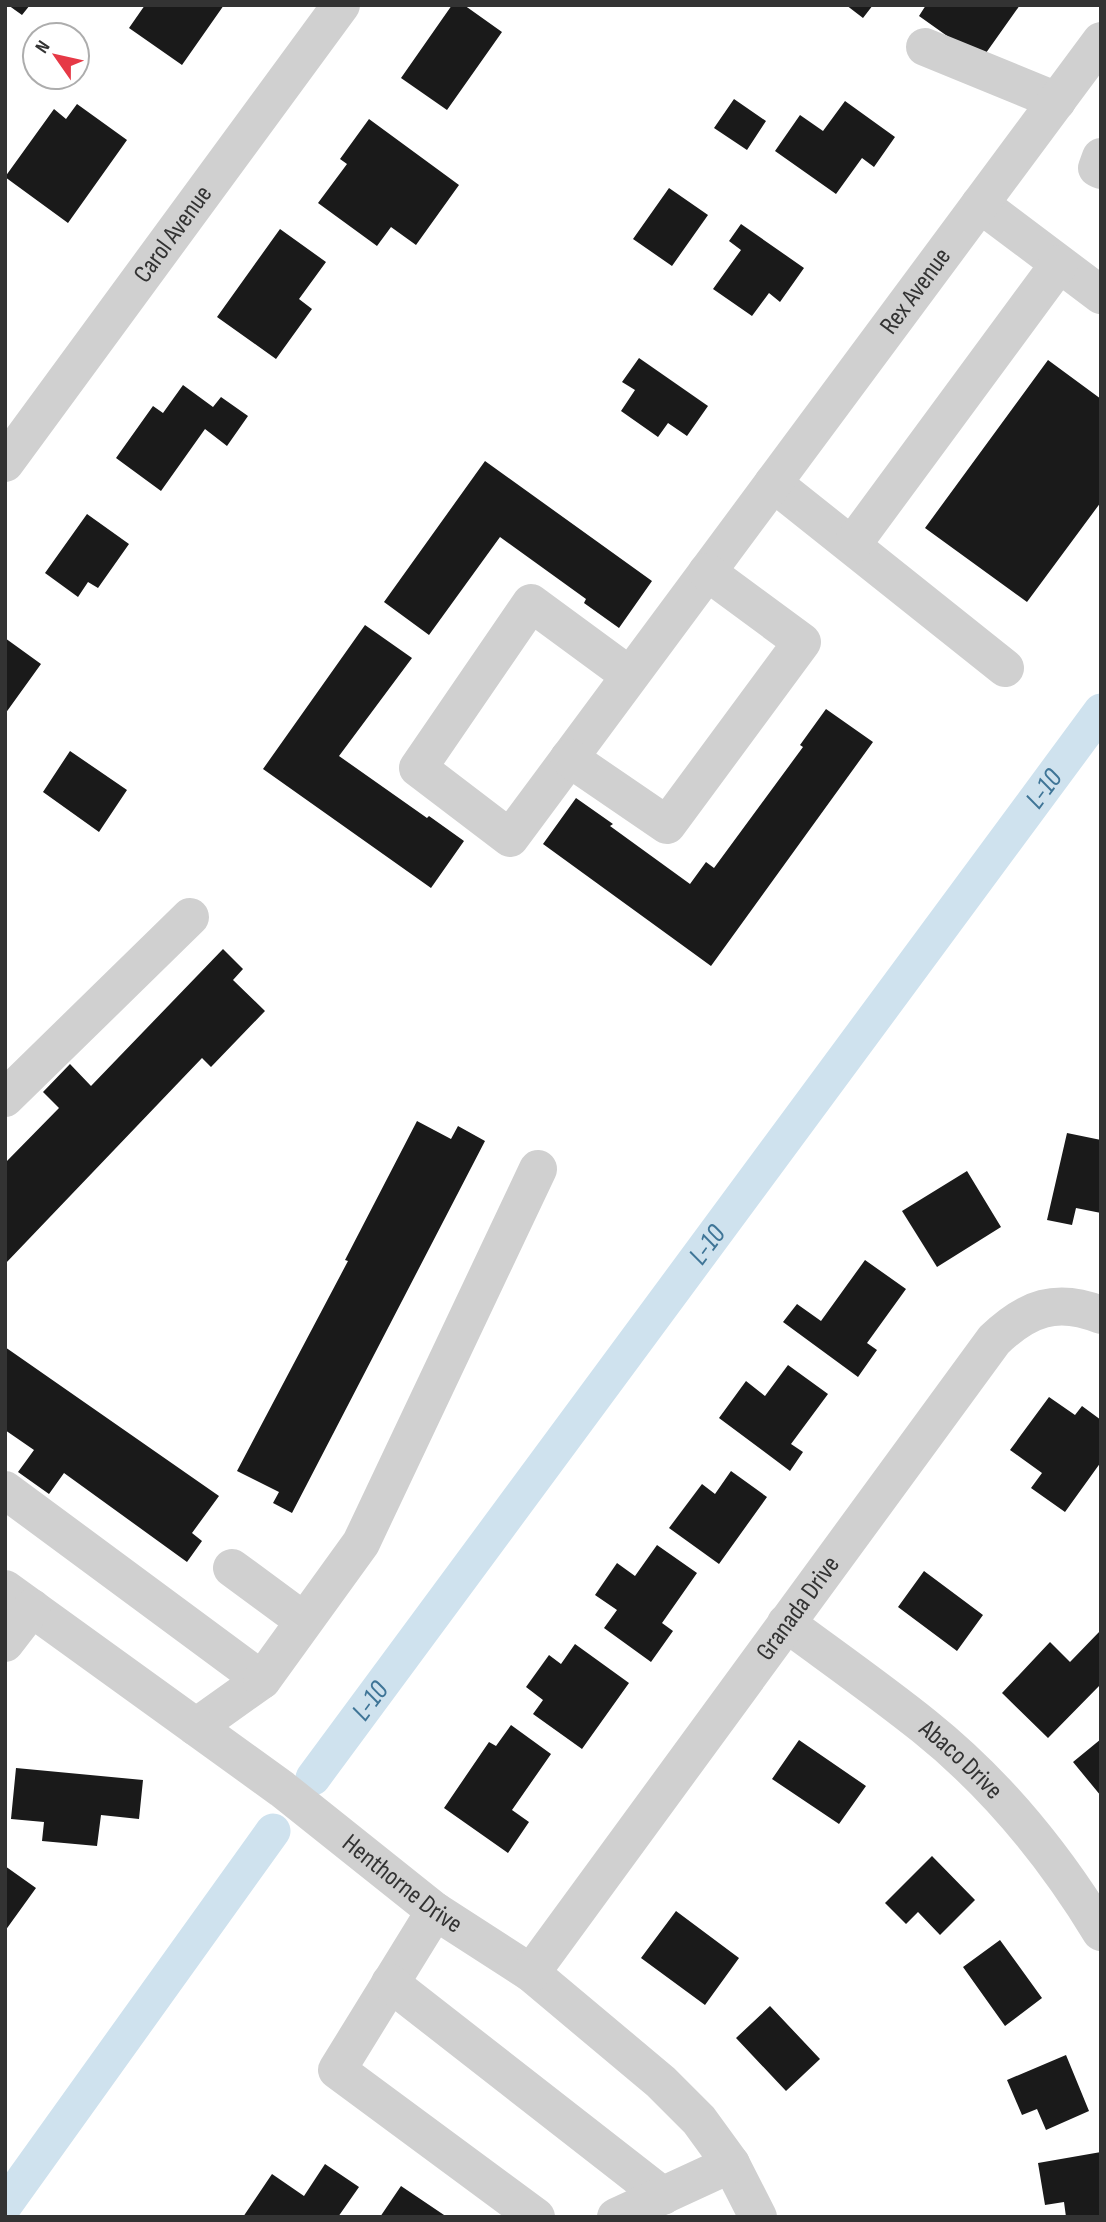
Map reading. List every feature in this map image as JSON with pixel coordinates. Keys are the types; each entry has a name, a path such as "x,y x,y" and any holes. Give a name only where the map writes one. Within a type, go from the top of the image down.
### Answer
{"street":[{"name":"Carol Avenue","path":"5,463 341,5"},
{"path":"925,47 1057,101"},
{"name":"Rex Avenue","path":"629,675 531,603 418,768 510,838 1057,101 1099,52"},
{"path":"1101,158 1097,168 1101,170"},
{"path":"980,204 1101,295"},
{"path":"852,545 1059,264"},
{"path":"773,483 1005,668"},
{"path":"569,758 667,825 802,642 707,572"},
{"path":"5,1098 190,917"},
{"path":"196,1727 262,1680 361,1543 538,1169"},
{"name":"Granada Drive","path":"531,1973 1002,1332 1010,1324 1033,1311 1058,1305 1084,1308 1101,1315"},
{"path":"5,1490 262,1680"},
{"path":"232,1568 304,1621"},
{"path":"5,1643 18,1598"},
{"name":"Henthorne Drive","path":"18,1598 282,1789 435,1911 531,1973 661,2081 699,2120 731,2164 758,2217"},
{"name":"Abaco Drive","path":"786,1623 925,1727 970,1766 1031,1831 1079,1896 1101,1932"},
{"path":"435,1911 337,2070 536,2217"},
{"path":"390,1983 663,2196"},
{"path":"616,2217 731,2164"}],"building":[{"path":"8,5 30,5 22,15"},
{"path":"145,5 224,5 182,65 129,28"},
{"path":"452,5 464,5 502,32 447,110 401,78"},
{"path":"846,5 873,5 863,18"},
{"path":"926,5 1020,5 981,60 919,16"},
{"path":"734,99 766,121 747,150 714,128"},
{"path":"845,101 895,137 874,167 862,158 836,194 775,151 800,115 823,131"},
{"path":"77,104 127,140 68,223 5,177 54,109 66,119"},
{"path":"369,119 459,185 416,245 391,227 377,246 318,203 347,164 340,159"},
{"path":"669,188 708,215 672,266 633,239"},
{"path":"741,224 804,268 780,302 769,293 752,316 713,289 741,250 729,241"},
{"path":"280,229 326,262 299,299 312,309 276,359 217,317"},
{"path":"639,358 708,406 687,436 668,423 658,437 621,411 635,390 622,382"},
{"path":"1048,360 1101,399 1101,502 1027,602 925,528"},
{"path":"183,385 213,407 221,397 248,416 227,446 205,429 161,491 116,458 153,406 163,413"},
{"path":"485,461 652,581 619,628 584,603 586,599 500,537 429,635 384,602"},
{"path":"87,514 129,544 98,588 88,582 78,597 45,573"},
{"path":"365,625 412,658 339,756 464,841 431,888 263,769"},
{"path":"5,638 41,664 5,714"},
{"path":"826,709 873,742 711,966 543,844 576,798 690,884 706,862 714,868 803,747 800,745"},
{"path":"70,751 127,790 99,832 43,792"},
{"path":"223,949 243,969 233,980 265,1011 211,1067 202,1058 5,1264 5,1163 59,1108 43,1092 70,1064 91,1086"},
{"path":"417,1121 451,1139 458,1126 485,1141 292,1513 273,1503 279,1492 237,1471 348,1261 345,1260"},
{"path":"1067,1133 1101,1140 1101,1213 1076,1208 1072,1225 1047,1220"},
{"path":"967,1171 1001,1227 937,1267 902,1211"},
{"path":"865,1260 906,1289 867,1343 877,1350 858,1377 783,1322 797,1304 821,1321"},
{"path":"5,1347 219,1496 192,1533 202,1541 187,1562 64,1473 49,1494 18,1472 34,1450 5,1430"},
{"path":"788,1365 828,1394 791,1444 803,1452 790,1471 719,1418 746,1381 765,1396"},
{"path":"1049,1397 1075,1415 1082,1406 1101,1420 1101,1462 1065,1512 1031,1488 1042,1473 1010,1450"},
{"path":"731,1471 767,1497 719,1564 669,1528 702,1484 715,1494"},
{"path":"657,1545 697,1573 662,1623 673,1631 651,1662 604,1628 617,1610 595,1595 617,1563 635,1576"},
{"path":"924,1571 983,1615 957,1651 898,1607"},
{"path":"1101,1630 1101,1684 1048,1738 1002,1693 1050,1642 1070,1662"},
{"path":"575,1644 629,1683 582,1749 533,1714 543,1700 526,1687 549,1655 561,1664"},
{"path":"511,1725 551,1754 512,1810 529,1822 508,1853 444,1808 489,1742 496,1746"},
{"path":"1101,1739 1101,1796 1073,1762"},
{"path":"799,1740 866,1786 839,1824 772,1779"},
{"path":"16,1768 143,1780 139,1819 101,1815 97,1846 42,1841 44,1822 11,1819"},
{"path":"932,1856 975,1900 940,1935 918,1912 906,1924 885,1903"},
{"path":"5,1866 36,1888 5,1931"},
{"path":"676,1911 739,1958 705,2005 641,1958"},
{"path":"1000,1940 1042,1998 1005,2026 963,1967"},
{"path":"770,2006 820,2059 786,2091 736,2038"},
{"path":"1066,2055 1089,2111 1046,2130 1037,2109 1022,2115 1007,2080"},
{"path":"1101,2152 1101,2217 1066,2217 1064,2202 1045,2205 1038,2163"},
{"path":"325,2164 359,2187 338,2217 243,2217 272,2174 304,2196"},
{"path":"401,2186 447,2217 380,2217"}],"waterway":[{"name":"L-10","path":"313,1778 1101,711"},
{"name":"L-10","path":"5,2205 273,1831"}]}
